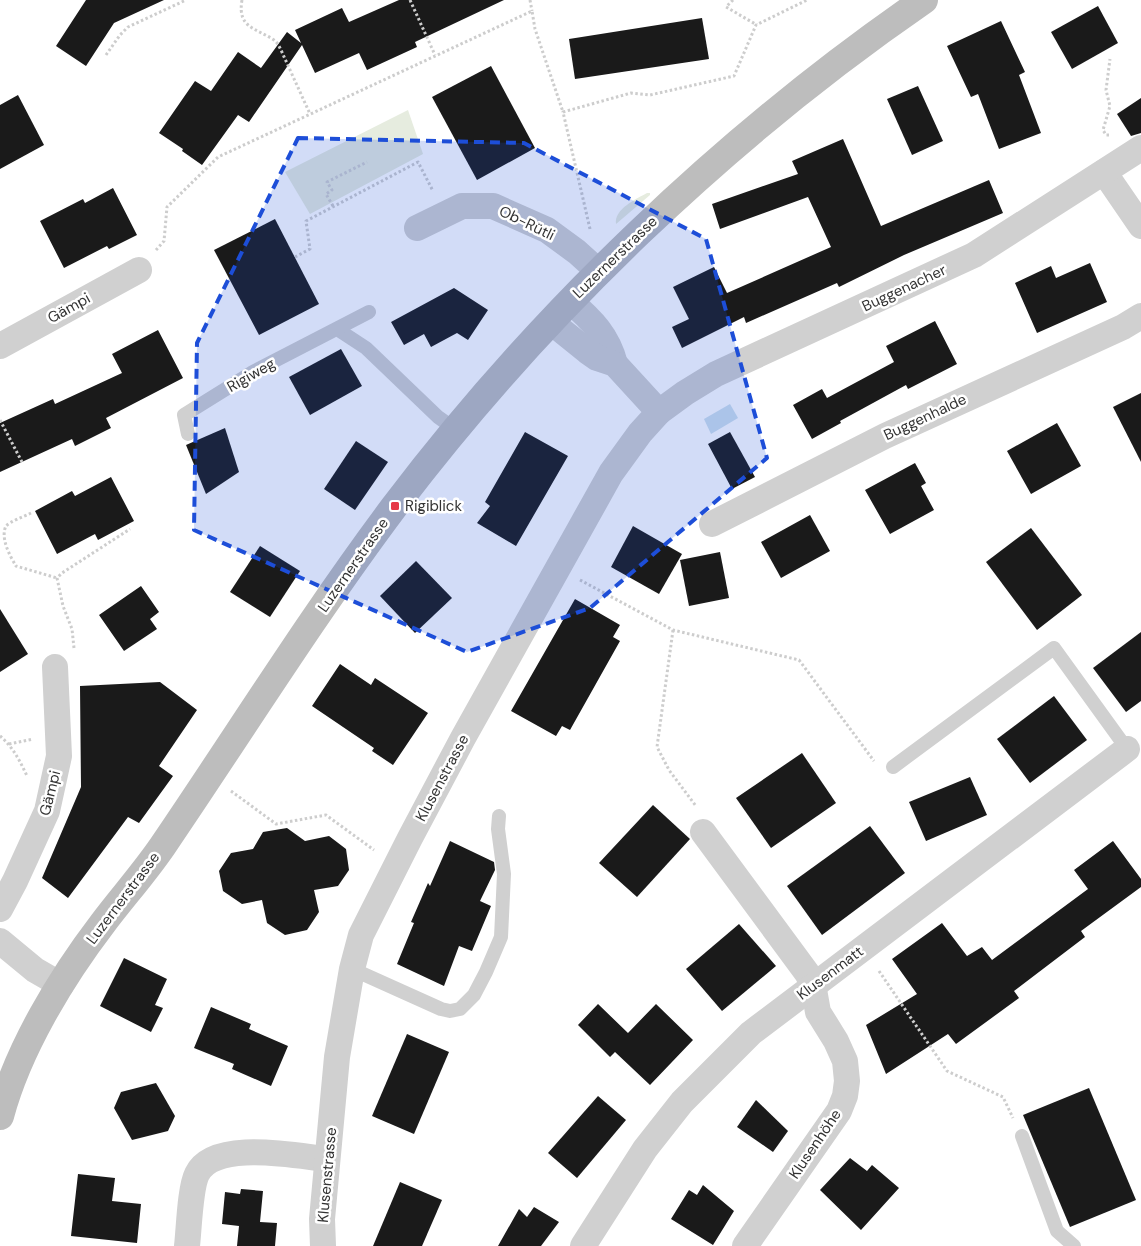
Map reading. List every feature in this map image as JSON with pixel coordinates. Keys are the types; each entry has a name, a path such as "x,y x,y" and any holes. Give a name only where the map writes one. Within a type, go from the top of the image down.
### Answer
{"main road":[{"name":"Luzernerstrasse","path":"0,1116 17,1067 61,985 102,924 164,845 336,587 395,506 455,429 498,379 570,302 670,204 742,140 822,74 924,0"}],"street":[{"name":"Buggenacher","path":"659,412 716,374 974,255 1140,149"},
{"path":"1104,172 1141,226"},
{"name":"Ob-Rütli","path":"417,228 462,206 493,206 547,230 578,252 599,272"},
{"name":"Gämpi","path":"0,346 139,270"},
{"path":"570,302 603,335 611,349 615,364 659,412"},
{"name":"Buggenhalde","path":"712,524 885,436 1123,327 1141,316"},
{"path":"551,322 597,358 615,364"},
{"name":"Klusenstrasse","path":"323,1246 322,1219 339,1042 352,969 361,935 410,838 611,473 640,433 659,412"},
{"name":"Gämpi","path":"0,909 47,813 59,756 55,667"},
{"name":"Klusenmatt","path":"583,1246 646,1149 682,1102 750,1033 1127,749"},
{"name":"Klusenhöhe","path":"703,832 807,973 813,984 818,1012 836,1041 845,1061 847,1081 845,1096 839,1111 745,1246"},
{"path":"0,941 35,970 61,985"},
{"path":"187,1246 194,1186 197,1174 204,1164 221,1156 240,1152 328,1159"}],"lane":[{"name":"Rigiweg","path":"188,434 184,414 253,372 369,312"},
{"path":"337,329 366,348 438,416 455,429"},
{"path":"893,767 1054,648 1127,749"},
{"path":"352,969 441,1009 450,1011 460,1009 474,996 501,937 504,874 498,829 499,816"},
{"path":"1022,1136 1057,1231 1074,1246"}],"path":[{"path":"106,55 128,27 186,0"},
{"path":"242,0 242,13 245,22 251,28 275,41 281,50 310,114"},
{"path":"410,0 436,55"},
{"path":"530,0 535,29 563,112 590,229"},
{"path":"733,0 726,7 757,25"},
{"path":"563,112 631,93 650,95 734,76 757,25 807,0"},
{"path":"139,270 164,241 167,207 218,157 532,11"},
{"path":"1110,59 1106,90 1110,106 1103,131 1106,135 1125,135 1140,149"},
{"path":"333,206 326,194 332,190 328,182 367,162"},
{"path":"295,257 310,248 306,221 418,162 433,193"},
{"path":"0,420 22,462"},
{"path":"30,513 6,526 2,532 4,546 16,566 57,578"},
{"path":"57,578 130,529"},
{"path":"558,568 673,630 799,660 884,774 893,767"},
{"path":"55,667 74,652 72,629 63,606 57,578"},
{"path":"673,630 657,747 669,770 708,822 703,832"},
{"path":"0,736 19,759 47,813"},
{"path":"224,786 276,824 326,815 376,851"},
{"path":"863,948 947,1071 1003,1097 1022,1136"}],"highlighted area":[{"path":"298,138 524,143 706,239 767,458 590,608 467,652 194,530 197,343"}],"shaded area":[{"path":"408,110 423,154 310,214 285,172"},
{"path":"650,193 650,195 616,224 618,214 622,209"}],"water":[{"path":"730,404 738,418 711,434 704,419"}],"building":[{"path":"86,0 164,0 114,23 86,66 56,46"},
{"path":"399,0 504,0 415,42 417,47 367,70 359,53 315,73 302,45 249,122 238,115 202,165 159,133 195,81 211,91 238,52 261,68 287,32 301,43 295,30 342,8 349,22"},
{"path":"1098,6 1118,43 1072,69 1051,32"},
{"path":"702,18 709,59 575,79 569,39"},
{"path":"1001,21 1025,72 1019,75 1041,133 999,149 978,94 971,97 947,46"},
{"path":"491,66 535,148 477,180 432,97"},
{"path":"918,86 943,141 912,155 887,99"},
{"path":"18,95 44,145 0,169 0,105"},
{"path":"1141,98 1141,133 1131,136 1117,114"},
{"path":"843,139 881,226 989,180 1003,213 904,255 839,287 837,283 746,323 744,317 682,348 672,327 689,319 673,287 714,267 727,293 831,247 808,197 720,229 712,204 798,174 792,161"},
{"path":"113,188 137,235 109,249 107,246 64,268 40,221 83,199 85,203"},
{"path":"275,219 319,304 259,335 214,250"},
{"path":"1090,263 1107,302 1037,333 1015,283 1051,266 1056,278"},
{"path":"454,288 488,310 468,340 457,333 431,347 424,334 404,345 391,322"},
{"path":"935,321 957,364 908,389 906,385 840,421 841,423 812,439 793,405 822,389 827,398 894,362 886,346"},
{"path":"158,330 183,378 106,418 111,428 75,446 72,439 0,472 0,423 53,399 55,404 122,373 112,354"},
{"path":"341,349 362,386 310,415 289,377"},
{"path":"1141,393 1141,462 1113,407"},
{"path":"1057,423 1081,466 1031,494 1007,451"},
{"path":"225,428 239,472 206,494 186,445"},
{"path":"525,432 568,456 516,546 477,523 490,506 485,502"},
{"path":"730,432 755,477 732,489 708,444"},
{"path":"356,441 388,462 355,510 324,489"},
{"path":"915,463 926,483 921,486 934,510 890,534 865,490"},
{"path":"111,477 134,521 98,540 95,534 57,554 35,511 72,491 75,496"},
{"path":"810,515 830,551 781,578 761,542"},
{"path":"633,526 682,554 659,594 611,567"},
{"path":"1031,528 1082,595 1037,630 986,562"},
{"path":"260,546 300,571 270,617 230,592"},
{"path":"720,552 729,598 689,606 680,560"},
{"path":"416,561 452,598 415,633 380,596"},
{"path":"141,586 159,612 150,619 157,629 124,651 99,615"},
{"path":"575,599 620,625 613,637 620,641 570,730 562,726 556,736 511,711"},
{"path":"0,609 28,654 0,672"},
{"path":"1141,632 1141,701 1126,712 1093,668"},
{"path":"340,664 371,685 375,678 428,713 393,765 372,751 374,748 312,706"},
{"path":"160,682 197,710 159,766 173,776 139,823 128,817 68,898 42,878 81,787 80,686"},
{"path":"1054,696 1087,740 1030,783 997,739"},
{"path":"802,753 836,803 771,848 736,798"},
{"path":"970,777 987,815 926,841 909,802"},
{"path":"653,805 690,839 637,897 599,863"},
{"path":"870,826 905,873 822,935 787,886"},
{"path":"287,828 305,841 329,836 346,849 349,870 338,886 314,890 319,912 307,930 285,935 267,923 262,900 242,904 223,891 219,871 231,853 253,849 263,832"},
{"path":"450,841 494,862 495,870 480,901 491,906 472,951 459,946 444,986 397,964 414,923 411,922 428,883 430,886"},
{"path":"1113,841 1141,879 1141,887 1081,931 1085,937 1014,991 1019,998 956,1044 948,1034 886,1074 866,1025 917,994 892,959 942,923 967,956 982,947 992,960 1088,889 1074,870"},
{"path":"739,924 776,966 722,1011 686,969"},
{"path":"124,958 167,979 155,1005 163,1008 151,1032 100,1006"},
{"path":"598,1004 628,1033 656,1004 693,1040 650,1085 615,1052 610,1057 578,1025"},
{"path":"211,1007 251,1024 249,1029 288,1046 271,1086 232,1069 234,1064 194,1048"},
{"path":"407,1034 449,1052 414,1134 372,1116"},
{"path":"156,1083 175,1116 168,1131 132,1140 114,1108 121,1092"},
{"path":"1089,1088 1136,1200 1070,1227 1023,1115"},
{"path":"598,1096 626,1120 577,1178 548,1153"},
{"path":"756,1100 788,1131 773,1152 737,1127"},
{"path":"850,1158 867,1171 872,1165 899,1188 861,1230 820,1190"},
{"path":"78,1174 115,1178 112,1201 141,1204 137,1243 71,1236"},
{"path":"400,1182 442,1200 422,1246 373,1246"},
{"path":"703,1185 734,1211 713,1245 671,1219 689,1190 697,1195"},
{"path":"241,1189 263,1191 260,1222 277,1223 275,1246 237,1246 239,1226 222,1224 225,1192 240,1194"},
{"path":"534,1207 559,1222 541,1246 498,1246 519,1209 527,1217"}],"place":[{"name":"Rigiblick","path":"395,506"}]}
